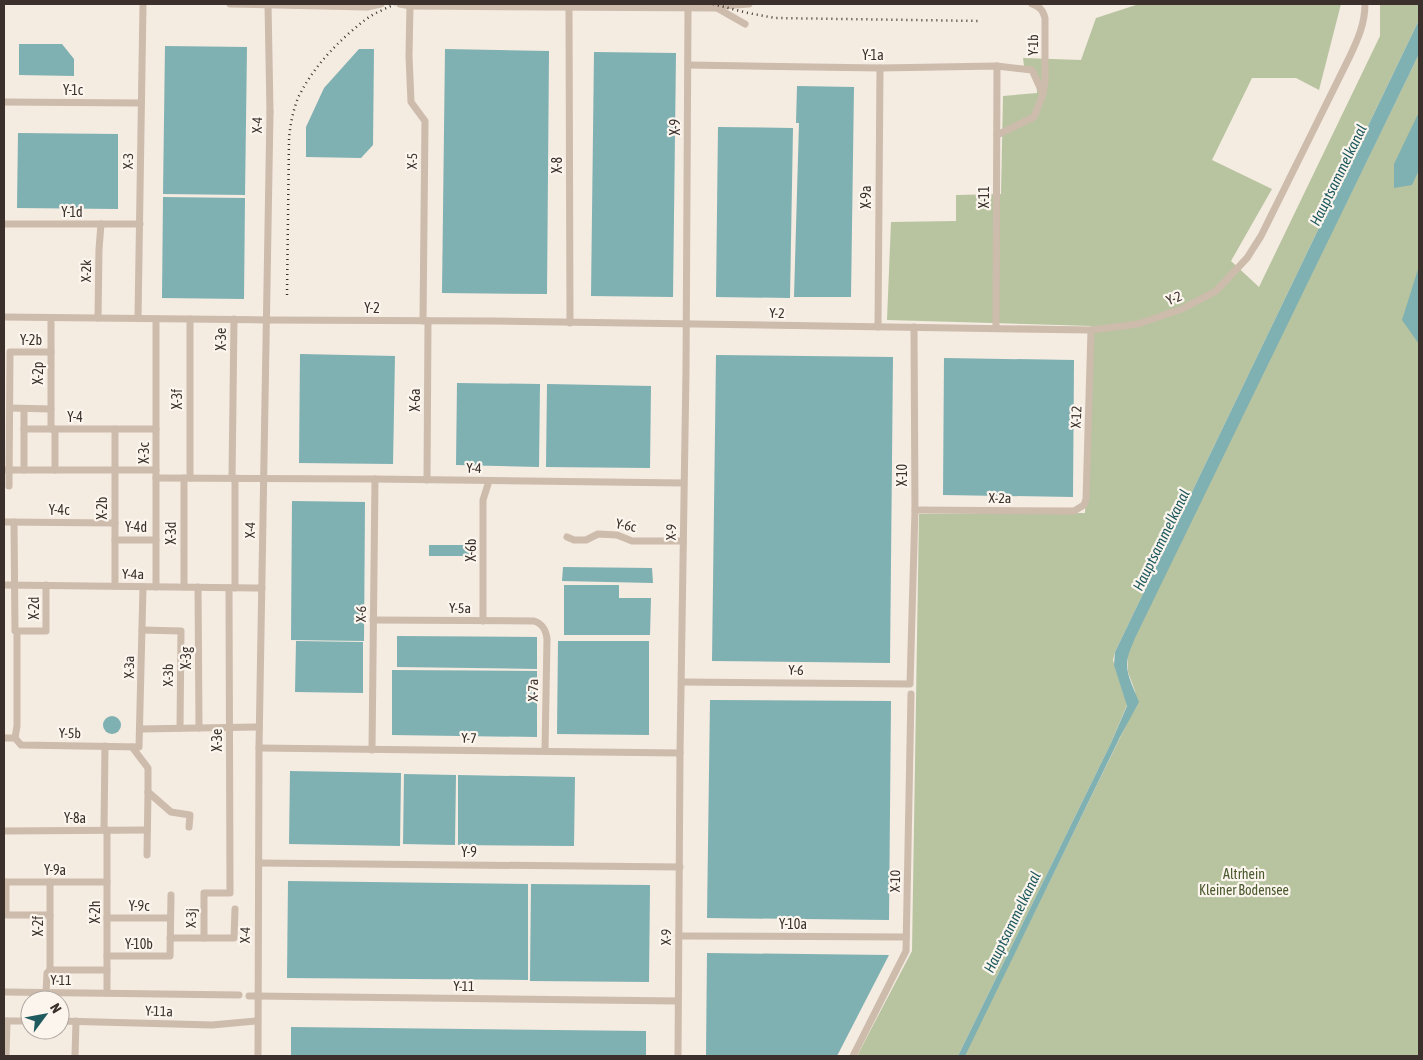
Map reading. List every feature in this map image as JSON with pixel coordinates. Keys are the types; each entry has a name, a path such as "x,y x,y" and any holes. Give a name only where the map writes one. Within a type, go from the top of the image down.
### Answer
{"street":[{"name":"X-3","path":"138,318 142,4"},
{"path":"230,4 367,7 380,4"},
{"name":"X-4","path":"258,1056 259,727 270,112 268,4"},
{"path":"400,4 410,6 688,9 749,4"},
{"name":"Y-1b","path":"997,135 1034,117 1043,94 1045,82 1045,18 1043,10 1032,4"},
{"name":"Y-2","path":"4,317 1091,330 1138,324 1182,309 1216,291 1247,258 1261,236 1354,48 1362,28 1365,4"},
{"name":"X-5","path":"410,6 409,56 411,102 425,121 426,321"},
{"name":"X-8","path":"569,8 570,323"},
{"path":"717,8 745,24"},
{"name":"X-9","path":"678,1056 688,9"},
{"name":"Y-1a","path":"688,65 880,68 997,66 1032,70 1043,94"},
{"name":"X-11","path":"996,328 997,66"},
{"name":"X-9a","path":"878,327 880,68"},
{"name":"Y-1c","path":"4,102 141,103"},
{"name":"Y-1d","path":"4,224 140,224"},
{"name":"X-2k","path":"98,318 98,249 101,224"},
{"name":"X-2p","path":"51,318 51,409 55,470"},
{"name":"X-3c","path":"156,319 156,587"},
{"name":"X-3f","path":"187,478 190,319"},
{"name":"X-3e","path":"230,893 234,319"},
{"name":"X-6a","path":"426,321 427,480"},
{"name":"X-10","path":"910,684 915,510 914,327"},
{"name":"X-12","path":"1084,505 1086,499 1091,330"},
{"name":"Y-2b","path":"10,408 10,352 51,352"},
{"path":"9,486 7,470 10,408 51,409"},
{"path":"24,409 24,470"},
{"name":"Y-4","path":"24,429 156,429"},
{"name":"X-2b","path":"115,429 115,586"},
{"path":"7,470 156,470"},
{"path":"156,478 264,478"},
{"name":"X-3d","path":"184,587 187,478"},
{"name":"Y-4","path":"264,478 684,483"},
{"name":"X-6","path":"372,750 375,479"},
{"name":"X-6b","path":"483,621 483,500 489,481"},
{"name":"X-2a","path":"915,510 1074,512 1084,505"},
{"name":"Y-4c","path":"4,522 115,523"},
{"path":"14,522 15,631 17,631 17,726 15,738"},
{"name":"Y-6c","path":"567,537 574,540 586,540 598,534 617,535 632,541 683,541"},
{"name":"Y-4d","path":"115,540 156,540"},
{"name":"Y-4a","path":"4,585 262,588"},
{"name":"X-2d","path":"17,631 46,631 46,585"},
{"name":"X-3a","path":"136,747 140,729 143,587"},
{"name":"X-3g","path":"198,587 199,728"},
{"name":"Y-5a","path":"373,620 534,622 542,625 545,629"},
{"name":"X-7a","path":"545,629 547,639 545,751"},
{"name":"X-3b","path":"142,630 181,631 180,728"},
{"name":"Y-6","path":"682,682 910,684"},
{"name":"X-10","path":"853,1056 906,951 911,694"},
{"path":"140,729 259,727"},
{"name":"Y-5b","path":"4,738 15,738 21,745 136,747"},
{"name":"X-2h","path":"105,746 107,994"},
{"path":"136,747 148,768 147,855"},
{"name":"Y-7","path":"259,748 680,753"},
{"path":"148,792 171,812 190,815 189,827"},
{"name":"Y-8a","path":"4,830 147,830"},
{"name":"Y-9","path":"258,863 680,866"},
{"path":"5,882 6,915 50,915"},
{"name":"Y-9a","path":"5,882 107,882"},
{"name":"X-2f","path":"46,990 47,973 50,970 50,882"},
{"name":"X-3j","path":"204,938 204,893 230,893"},
{"path":"170,895 170,938 234,938 235,909"},
{"name":"Y-9c","path":"107,918 170,918"},
{"name":"Y-10a","path":"679,936 906,937"},
{"name":"Y-10b","path":"107,956 170,956 170,938"},
{"path":"50,970 107,970"},
{"name":"Y-11","path":"4,992 20,992"},
{"name":"Y-11","path":"70,993 238,996"},
{"name":"Y-11","path":"249,996 678,1001"},
{"name":"Y-11a","path":"70,1020 212,1025 257,1021"},
{"path":"75,1056 76,1020"},
{"path":"6,1056 5,1021 20,1021"}],"green space":[{"path":"1139,4 1341,4 1319,90 1296,78 1252,78 1212,160 1272,189 1231,261 1259,287 1380,36 1380,4 1419,4 1419,20 1115,652 1113,660 1127,705 1111,743 958,1056 857,1056 912,951 919,514 1085,513 1091,326 887,320 891,222 956,221 956,195 1001,194 1003,96 1037,93 1036,70 1024,66 1023,58 1081,60 1096,18"},
{"name":"Altrhein Kleiner Bodensee","path":"1419,54 1419,1056 964,1056 1137,703 1128,672 1127,651"}],"water":[{"path":"1419,20 1419,54 1131,647 1127,669 1139,702 1120,737 965,1056 958,1056 1111,743 1127,706 1114,665 1115,652"},
{"path":"19,44 62,44 74,59 74,76 19,75"},
{"path":"165,46 247,47 245,195 163,194"},
{"path":"359,49 374,49 373,145 361,158 306,157 306,127 324,88"},
{"path":"445,49 549,51 547,294 442,293"},
{"path":"594,52 676,53 673,297 591,296"},
{"path":"797,86 854,87 851,297 794,297 799,123 796,123"},
{"path":"1419,112 1419,170 1412,185 1394,188 1394,164"},
{"path":"718,127 793,128 790,298 716,297"},
{"path":"18,133 118,134 118,209 17,208"},
{"path":"163,197 245,198 244,299 162,298"},
{"path":"1419,266 1419,344 1402,320"},
{"path":"300,354 395,356 393,464 299,463"},
{"path":"716,355 893,357 890,663 712,661"},
{"path":"944,358 1074,360 1073,497 943,495"},
{"path":"457,383 540,384 539,467 456,465"},
{"path":"547,384 651,386 650,468 546,467"},
{"path":"292,501 365,502 364,641 291,640"},
{"path":"429,545 471,545 471,556 429,556"},
{"path":"563,567 652,568 653,583 562,581"},
{"path":"564,585 619,585 619,598 651,598 650,635 564,635"},
{"path":"397,636 537,637 537,669 397,667"},
{"path":"296,641 363,642 363,693 295,692"},
{"path":"558,641 649,641 649,735 557,734"},
{"path":"392,670 537,671 537,737 392,735"},
{"path":"710,700 891,701 889,920 707,918"},
{"path":"112,716 119,718 121,725 119,732 112,734 105,732 103,725 105,718"},
{"path":"290,771 401,773 400,846 289,844"},
{"path":"404,774 456,775 455,845 403,844"},
{"path":"458,775 575,777 574,846 458,845"},
{"path":"288,881 528,884 528,980 287,978"},
{"path":"531,884 650,885 649,982 530,981"},
{"path":"707,953 889,955 837,1056 706,1056"},
{"path":"291,1027 646,1031 646,1056 291,1056"}],"railway":[{"path":"287,295 289,139 292,118 298,98 318,65 336,46 368,18 395,4"},
{"path":"713,4 775,18 981,21"}],"water label":[{"name":"Hauptsammelkanal","path":"1338,175"},
{"name":"Hauptsammelkanal","path":"1161,540"},
{"name":"Hauptsammelkanal","path":"1012,922"}]}
